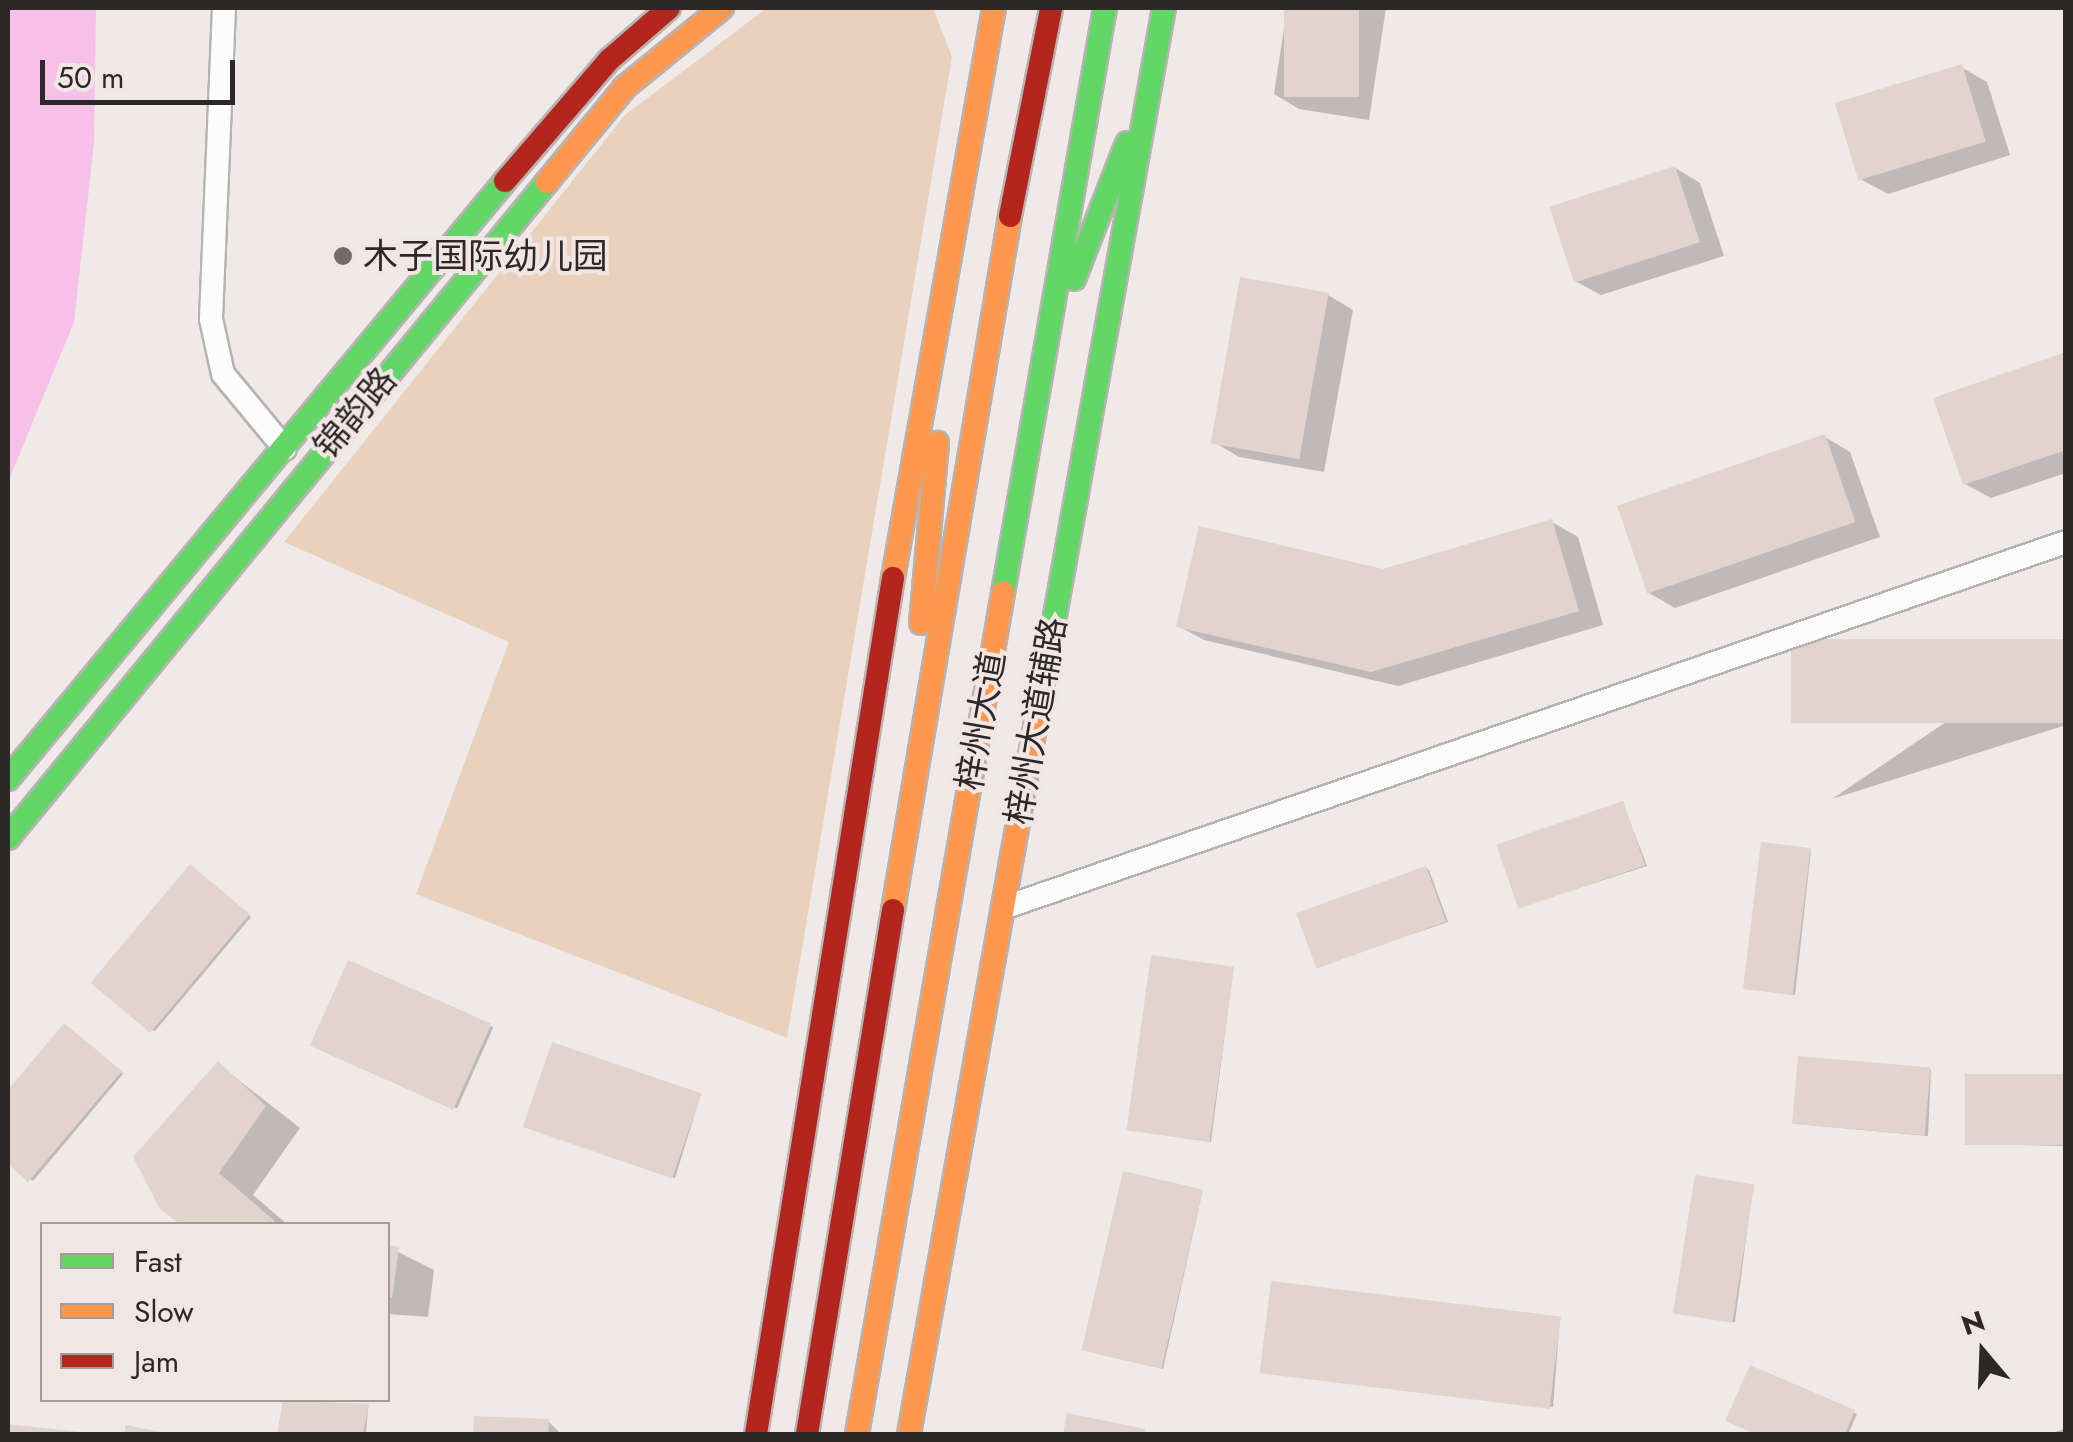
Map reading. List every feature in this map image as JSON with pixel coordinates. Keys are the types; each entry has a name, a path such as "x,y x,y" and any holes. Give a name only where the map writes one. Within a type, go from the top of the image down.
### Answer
{"main road":[{"name":"锦韵路","path":"8,778 609,60 668,8"},
{"name":"锦韵路","path":"8,838 625,87 722,8"},
{"path":"970,8 979,78"},
{"path":"756,1434 954,199 994,8"},
{"name":"梓州大道","path":"807,1434 903,836 1051,8"},
{"name":"梓州大道","path":"857,1434 1104,8"},
{"name":"梓州大道辅路","path":"909,1434 1164,8"},
{"path":"1029,432 1082,250 1150,88"},
{"path":"903,836 954,199"}],"street":[{"path":"224,8 211,319 223,374 285,449"},
{"path":"1003,908 2066,542"}],"shaded area":[{"path":"8,8 96,8 94,143 74,322 8,482"},
{"path":"767,8 933,8 952,57 787,1038 416,894 509,642 284,542 625,115"}],"building":[{"path":"1284,8 1359,8 1359,97 1284,97"},
{"path":"1962,64 1986,141 1858,180 1835,103"},
{"path":"1675,166 1700,242 1574,283 1549,207"},
{"path":"1240,277 1329,293 1299,459 1211,443"},
{"path":"2066,352 2066,450 1963,485 1933,398"},
{"path":"1825,434 1855,522 1647,594 1617,506"},
{"path":"1552,519 1579,611 1371,672 1176,627 1199,526 1383,569"},
{"path":"1791,639 2066,639 2066,723 1791,723"},
{"path":"1623,801 1645,865 1518,909 1496,845"},
{"path":"1761,842 1811,848 1793,995 1743,989"},
{"path":"190,864 250,914 150,1033 90,983"},
{"path":"1426,866 1446,921 1317,969 1296,913"},
{"path":"1151,955 1234,967 1210,1142 1126,1130"},
{"path":"348,960 491,1024 453,1110 310,1046"},
{"path":"64,1023 122,1071 28,1182 8,1164 8,1090"},
{"path":"552,1042 701,1093 672,1179 523,1127"},
{"path":"1798,1056 1930,1068 1925,1135 1792,1124"},
{"path":"218,1061 266,1106 219,1173 276,1222 177,1222 160,1209 133,1157"},
{"path":"1965,1074 2066,1074 2066,1145 1965,1145"},
{"path":"1123,1171 1203,1189 1162,1369 1082,1350"},
{"path":"1695,1175 1754,1184 1732,1323 1673,1313"},
{"path":"390,1245 399,1247 390,1298"},
{"path":"1271,1281 1561,1317 1549,1409 1260,1373"},
{"path":"1750,1365 1855,1410 1845,1434 1755,1434 1725,1421"},
{"path":"283,1402 369,1404 363,1434 277,1434"},
{"path":"1067,1413 1145,1429 1144,1434 1063,1434"},
{"path":"474,1416 549,1419 548,1434 473,1434"},
{"path":"8,1424 80,1432 80,1434 8,1434"},
{"path":"126,1425 166,1433 166,1434 124,1434"}],"traffic: fast":[{"path":"1003,593 1105,8"},
{"path":"1049,649 1164,8"},
{"path":"1074,279 1127,143"},
{"path":"8,779 505,181"},
{"path":"8,838 547,182"}],"traffic: slow":[{"path":"547,182 625,87 722,8"},
{"path":"893,578 994,8"},
{"path":"893,910 1010,216"},
{"path":"921,623 937,443"},
{"path":"857,1434 1003,593"},
{"path":"909,1434 1049,649"}],"traffic: jam":[{"path":"505,181 609,60 669,8"},
{"path":"1010,216 1051,8"},
{"path":"756,1434 893,578"},
{"path":"807,1434 893,910"}],"place":[{"name":"木子国际幼儿园","path":"343,256"}]}
